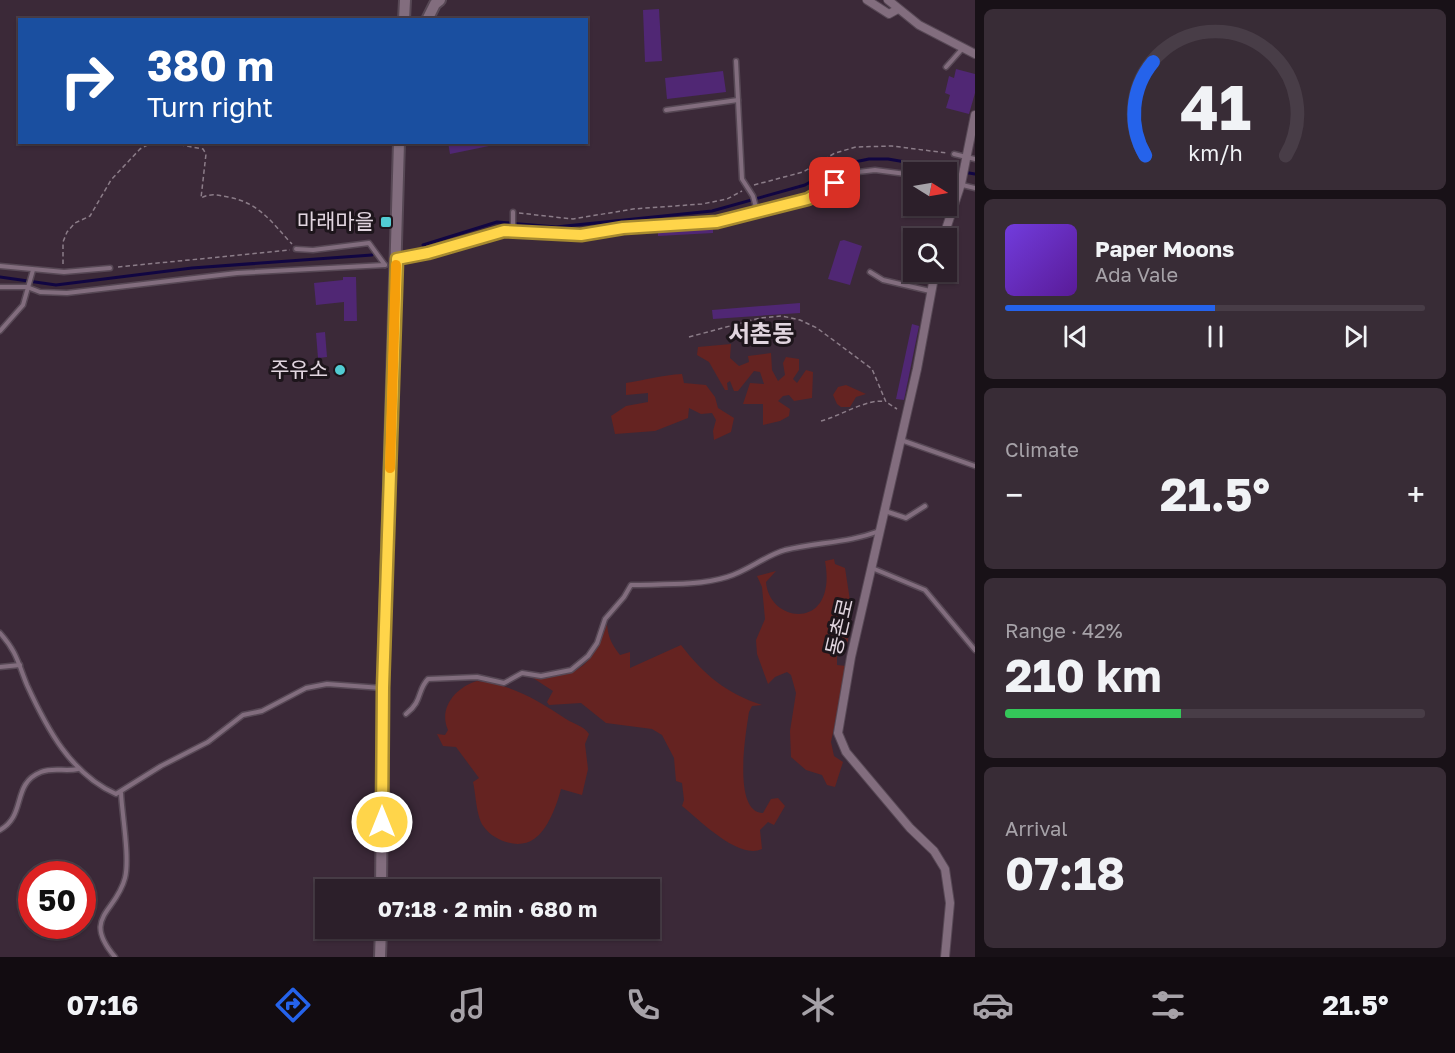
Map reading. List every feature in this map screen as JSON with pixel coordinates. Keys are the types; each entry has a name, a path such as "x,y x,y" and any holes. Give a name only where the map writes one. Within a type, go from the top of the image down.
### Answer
{"main road":[{"path":"398,0 404,10"},
{"path":"428,18 435,4 440,0"},
{"path":"381,879 383,688 399,144"},
{"path":"380,957 381,939"}],"street":[{"path":"867,0 889,14 898,9"},
{"path":"888,0 898,9 975,54"},
{"path":"946,228 971,158 975,115"},
{"name":"동촌로","path":"932,282 906,415 837,723 838,738 846,752 910,828 934,851 945,869 950,903 945,957"}],"lane":[{"path":"946,67 962,48"},
{"path":"736,61 742,179 757,211"},
{"path":"666,110 738,100"},
{"path":"954,154 971,158"},
{"path":"397,259 513,231 552,236 581,235 623,228 717,222 808,199 858,172 875,170 903,174"},
{"path":"957,183 975,188"},
{"path":"513,212 513,231"},
{"path":"0,287 27,287 40,292 67,293 237,273 386,265 369,243 313,250 297,249"},
{"path":"0,266 64,272 110,268"},
{"path":"0,331 23,305 33,270"},
{"path":"870,272 883,280 930,291"},
{"path":"900,439 975,466"},
{"path":"884,510 906,518 925,506"},
{"path":"406,714 418,702 423,684 428,679 477,677 504,683 522,673 541,676 571,670 588,656 597,643 605,619 631,585 720,579 786,550 861,538 880,530"},
{"path":"872,568 925,590 975,650"},
{"path":"0,633 17,654 48,726 67,757 79,769 116,794 161,766 208,742 237,719 262,711 306,688 327,684 383,688"},
{"path":"0,667 20,665"},
{"path":"0,830 10,822 17,809 21,790 27,780 52,769 70,771 79,769"},
{"path":"115,957 104,944 100,932 102,920 125,875 120,793"}],"path":[{"path":"64,272 63,242 67,232 75,223 90,216 111,180 140,149 149,144"},
{"path":"176,144 203,149 206,154 201,198 212,194 248,202 271,218 297,249"},
{"path":"513,212 573,219 645,208 702,204 727,199 763,181 803,172 835,153 856,147 892,146 954,154"},
{"path":"110,268 297,249"},
{"path":"689,337 760,318 782,316 800,320 817,328 872,369 886,402"},
{"path":"821,421 879,400 906,415"}],"shaded area":[{"path":"731,344 730,358 739,366 749,362 748,356 771,353 772,370 778,381 785,375 783,363 786,357 799,359 799,370 793,379 797,383 806,370 813,372 812,398 794,401 789,395 783,396 778,401 790,409 789,416 763,425 763,404 743,404 750,383 764,384 760,372 754,371 738,391 734,391 730,381 727,383 728,390 725,390 709,362 697,355 698,347"},
{"path":"682,374 684,383 706,385 715,397 718,408 734,418 731,432 714,440 713,431 716,420 712,413 701,414 689,408 688,418 655,431 615,434 611,416 626,406 648,402 648,393 626,395 626,383"},
{"path":"846,385 866,394 856,397 850,407 841,407 833,395 838,387"},
{"path":"834,559 835,564 845,568 851,607 847,614 848,641 837,656 837,665 846,666 846,669 831,742 834,756 843,762 835,787 827,785 822,775 806,770 791,757 790,731 796,693 791,675 787,672 775,677 768,684 757,654 756,640 765,619 762,587 757,576 776,571 766,582 770,596 778,606 789,613 801,614 813,610 822,600 826,584 825,561"},
{"path":"607,624 611,641 620,655 630,652 630,668 681,645 717,682 738,695 762,705 752,706 749,712 743,770 747,800 753,809 763,813 771,799 778,798 785,806 774,825 768,822 760,830 762,849 752,851 731,844 682,806 684,800 682,783 676,781 674,758 662,735 652,729 606,723 581,703 549,705 547,702 553,691 530,676 559,676 580,668 595,651"},
{"path":"477,681 524,694 589,734 585,744 588,769 582,795 561,789 544,830 528,842 514,844 500,840 488,832 481,823 473,782 479,778 456,747 443,746 437,734 445,735 448,730 445,714 447,706 456,693"}],"building":[{"path":"659,9 662,61 645,62 643,10"},
{"path":"956,69 975,74 975,93 969,114 946,108 950,95 945,93 949,76 954,78"},
{"path":"723,71 726,92 667,99 665,78"},
{"path":"448,144 489,144 489,146 450,154"},
{"path":"713,226 713,233 658,236 658,230"},
{"path":"844,240 862,246 850,285 828,279 840,241"},
{"path":"343,277 356,277 357,321 344,321 344,302 316,305 314,283 343,280"},
{"path":"800,303 800,313 713,319 712,310"},
{"path":"912,324 919,326 904,400 896,399"},
{"path":"325,332 327,357 318,358 316,333"}],"waterway":[{"path":"423,245 497,222 556,227 712,211 805,185 840,165 869,159 888,159 975,174"},
{"path":"0,277 56,285 192,268 372,255"}],"slow traffic":[{"path":"390,468 396,265"}],"place":[{"name":"마래마을","path":"386,222"},
{"name":"주유소","path":"340,370"}],"district":[{"name":"서촌동","path":"761,334"}],"route":[{"path":"382,822 383,688 397,259 428,253 504,231 517,230 552,236 581,235 623,228 717,222 808,199 835,183"}]}
